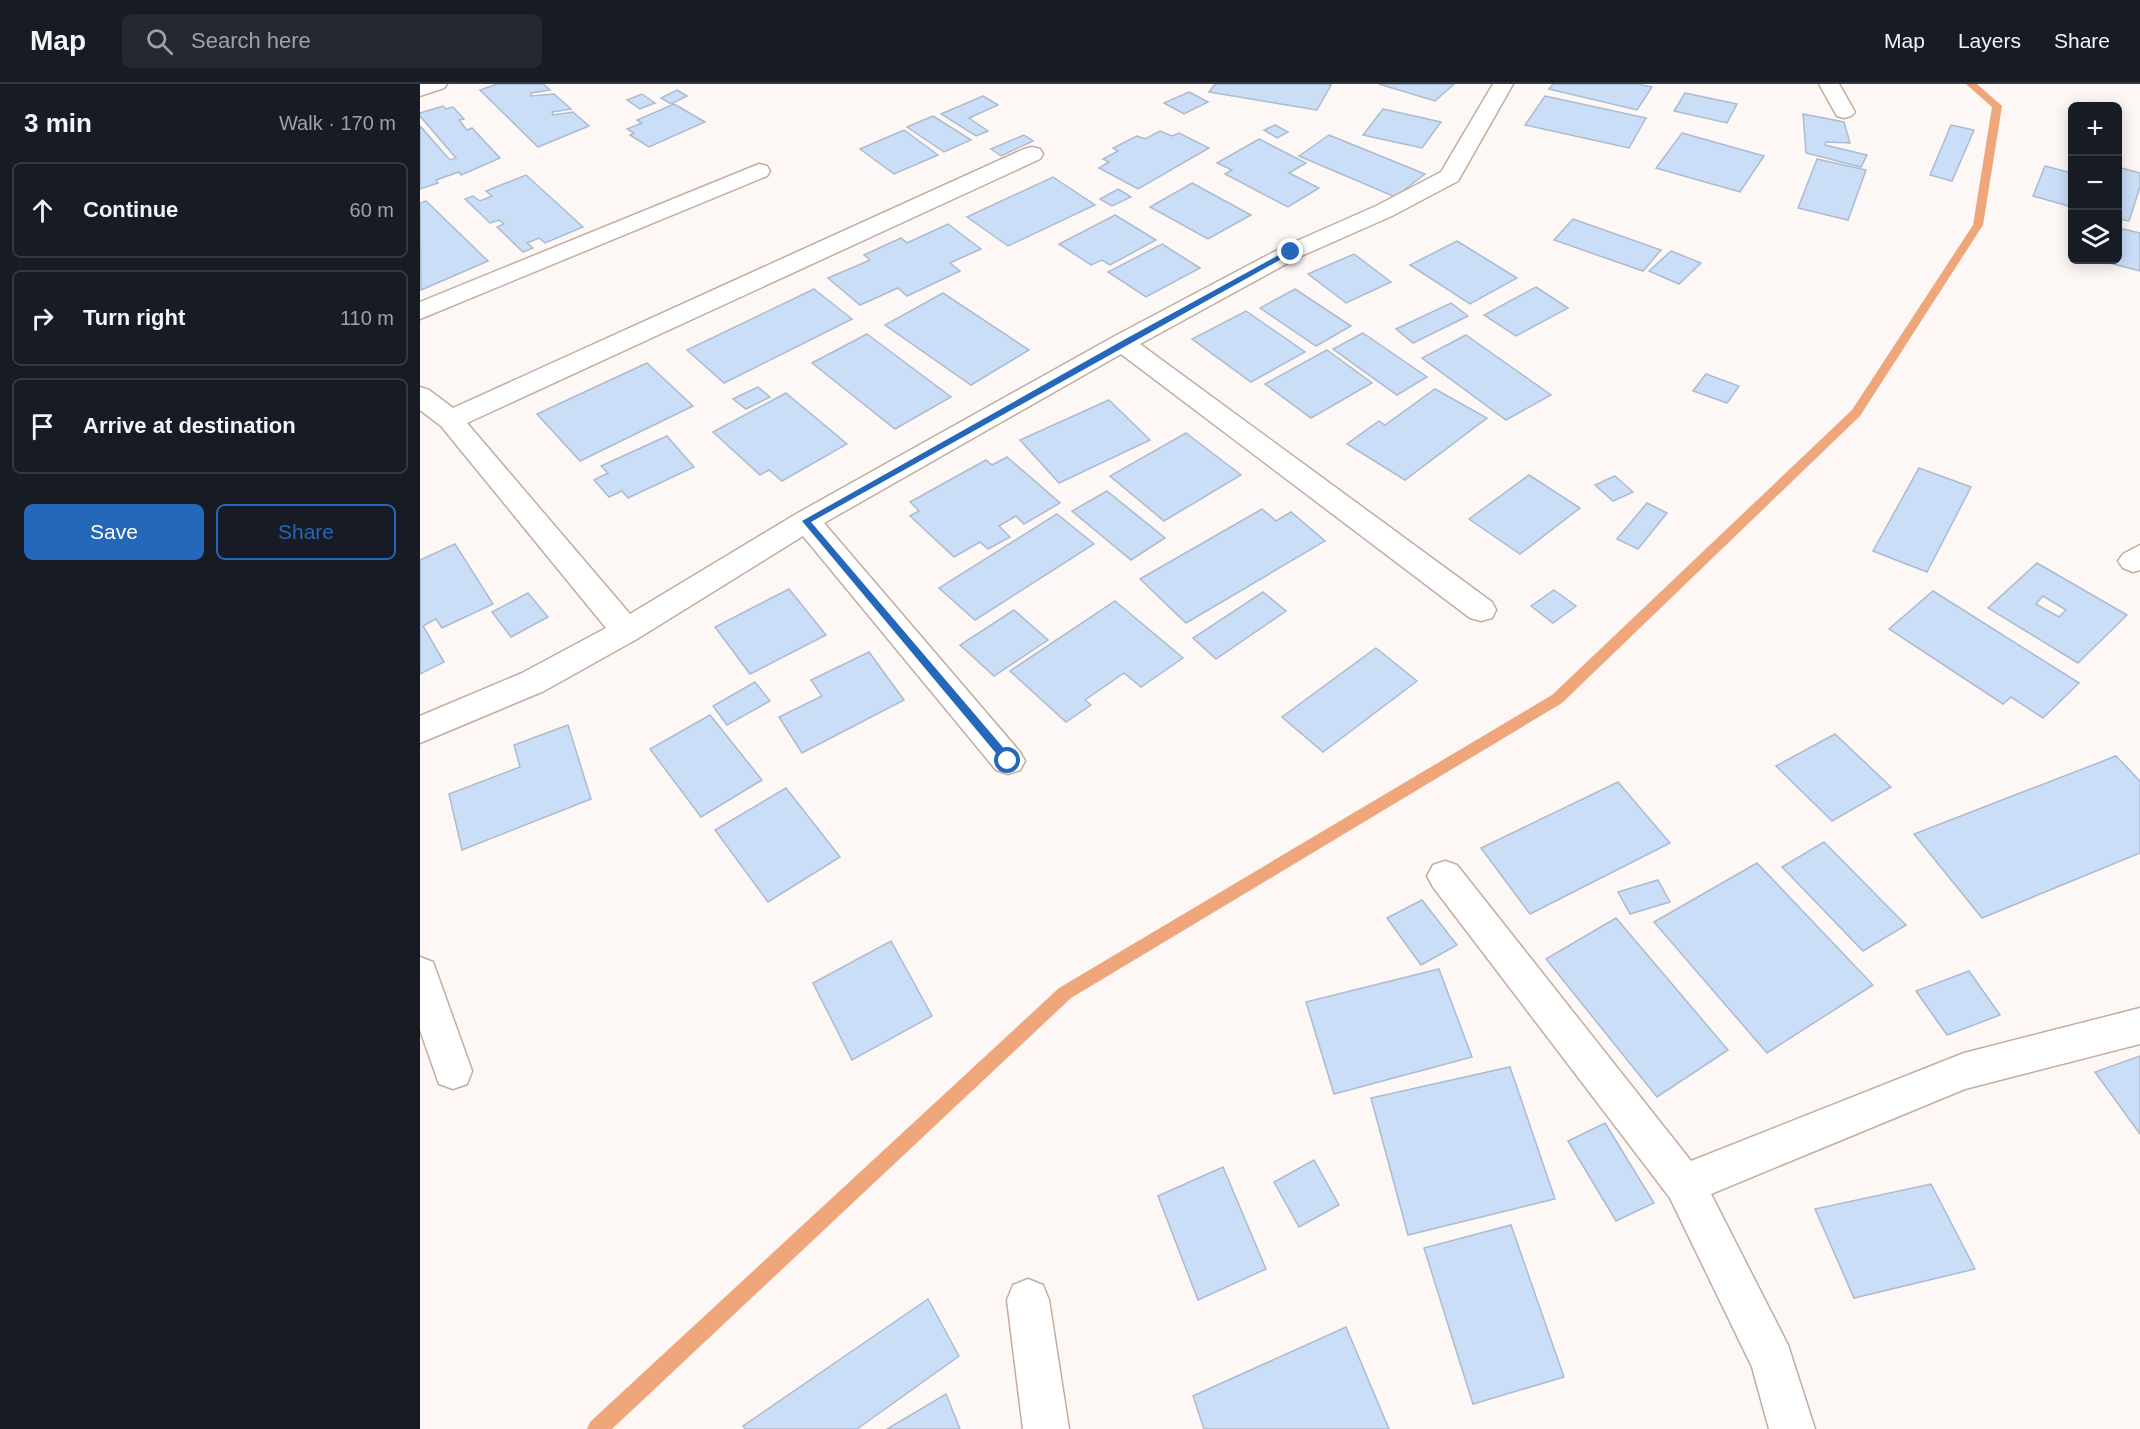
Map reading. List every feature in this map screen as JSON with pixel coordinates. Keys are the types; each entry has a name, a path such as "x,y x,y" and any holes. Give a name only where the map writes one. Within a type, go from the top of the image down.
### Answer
{"street":[{"path":"420,90 436,84"},
{"path":"420,730 532,681 626,631 806,521 1122,343 1291,252 1384,211 1450,176 1503,84"},
{"path":"1829,84 1844,112"},
{"path":"450,420 1032,154"},
{"path":"420,311 759,171"},
{"path":"1122,343 1481,610"},
{"path":"420,396 450,420 626,631"},
{"path":"806,521 1008,761"},
{"path":"1445,876 1684,1184 1772,1361 1792,1429"},
{"path":"420,974 453,1071"},
{"path":"1684,1184 1964,1071 2140,1026"},
{"path":"1028,1300 1046,1429"}],"building":[{"path":"497,84 543,84 550,90 531,93 531,96 554,94 571,109 552,112 553,115 573,112 589,126 538,147 480,90"},
{"path":"1215,84 1331,85 1317,110 1209,92"},
{"path":"1379,84 1454,84 1435,101"},
{"path":"1553,84 1638,84 1652,87 1637,110 1549,89"},
{"path":"677,90 687,96 671,104 661,98"},
{"path":"1189,92 1208,102 1184,114 1164,103"},
{"path":"1685,93 1737,104 1727,123 1674,111"},
{"path":"642,94 655,103 640,109 627,100"},
{"path":"983,96 998,105 969,118 988,131 976,136 941,114"},
{"path":"1545,96 1646,118 1629,148 1525,125"},
{"path":"674,104 705,122 649,147 630,135 634,133 627,129 642,123 637,120"},
{"path":"443,106 446,109 453,107 464,119 459,120 467,130 472,128 500,158 461,175 459,172 436,180 438,183 420,189 420,126 450,160 456,158 420,116 420,113"},
{"path":"1383,109 1441,122 1422,148 1363,135"},
{"path":"1803,114 1844,122 1850,143 1826,142 1825,145 1867,155 1861,167 1806,153"},
{"path":"933,116 971,140 944,152 907,127"},
{"path":"1275,125 1288,132 1277,138 1264,130"},
{"path":"1951,125 1974,130 1952,181 1930,175"},
{"path":"904,130 938,155 894,174 860,149"},
{"path":"1160,131 1172,136 1179,133 1209,148 1138,189 1099,168 1109,162 1103,159 1118,151 1113,148 1137,136 1145,139"},
{"path":"1682,133 1764,156 1740,192 1656,168"},
{"path":"1024,135 1033,141 1001,156 991,149"},
{"path":"1329,135 1425,174 1395,197 1299,156"},
{"path":"1259,139 1306,163 1289,173 1319,188 1288,207 1225,174 1232,170 1217,163"},
{"path":"1817,159 1866,170 1848,220 1798,208"},
{"path":"2045,166 2068,172 2068,206 2033,196"},
{"path":"2122,168 2140,173 2140,187 2129,221 2122,220"},
{"path":"526,175 583,227 545,243 539,238 527,243 533,248 523,252 497,227 504,224 499,220 490,223 465,199 473,196 480,201 492,196 486,191"},
{"path":"1053,177 1095,205 1008,246 967,217"},
{"path":"1192,183 1251,215 1208,239 1150,207"},
{"path":"1118,189 1131,197 1112,206 1100,199"},
{"path":"426,201 488,261 421,290 420,203"},
{"path":"1115,215 1156,240 1110,265 1102,260 1091,265 1059,244"},
{"path":"1573,219 1661,250 1643,271 1554,240"},
{"path":"948,224 981,249 950,263 960,271 907,296 898,288 860,305 828,278 870,260 864,255 901,238 907,243"},
{"path":"2122,229 2140,233 2140,271 2113,264 2122,264"},
{"path":"1457,241 1517,278 1470,304 1410,265"},
{"path":"1162,244 1200,268 1146,297 1108,272"},
{"path":"1671,251 1701,263 1679,284 1649,271"},
{"path":"1354,254 1391,282 1346,303 1308,274"},
{"path":"1536,287 1568,308 1516,336 1484,315"},
{"path":"814,289 852,319 724,383 687,350"},
{"path":"1295,289 1351,326 1316,346 1260,308"},
{"path":"943,293 1029,350 971,385 885,325"},
{"path":"1451,303 1468,316 1413,343 1396,329"},
{"path":"1246,311 1305,352 1251,382 1192,339"},
{"path":"1363,333 1427,377 1397,395 1333,349"},
{"path":"867,334 951,397 895,429 812,363"},
{"path":"1466,335 1551,395 1506,420 1422,358"},
{"path":"1327,350 1372,383 1311,418 1265,384"},
{"path":"647,363 693,406 580,461 537,414"},
{"path":"1706,374 1739,386 1727,403 1693,391"},
{"path":"758,387 770,397 746,409 733,399"},
{"path":"1435,389 1487,418 1405,480 1347,444 1379,421 1385,425"},
{"path":"786,393 847,444 782,481 769,470 760,475 713,432"},
{"path":"1109,400 1150,440 1059,483 1020,440"},
{"path":"1186,433 1241,475 1164,521 1110,476"},
{"path":"667,436 694,467 628,498 622,491 609,497 594,480 608,473 601,466"},
{"path":"1007,457 1060,503 1024,524 1016,516 999,526 1010,537 988,549 980,542 954,557 910,516 919,511 910,502 986,460 992,465"},
{"path":"1919,468 1971,487 1927,572 1873,551"},
{"path":"1529,475 1580,508 1520,554 1469,519"},
{"path":"1615,476 1633,492 1613,501 1595,485"},
{"path":"1107,491 1165,538 1131,560 1072,511"},
{"path":"1647,503 1667,513 1638,549 1617,539"},
{"path":"1262,509 1276,521 1291,512 1325,541 1186,623 1140,579"},
{"path":"1057,514 1094,544 975,620 939,588"},
{"path":"455,544 493,604 442,628 436,619 423,626 444,662 420,674 420,560"},
{"path":"2037,563 2127,615 2078,663 1988,608","holes":["2043,596 2066,610 2059,617 2036,604"]},
{"path":"789,589 826,635 750,674 715,627"},
{"path":"1554,590 1576,606 1553,623 1531,606"},
{"path":"1933,591 2079,683 2043,718 2011,697 2003,704 1889,629"},
{"path":"1263,592 1286,611 1216,659 1193,638"},
{"path":"528,593 548,617 511,637 492,612"},
{"path":"1115,601 1183,658 1141,687 1124,673 1085,700 1091,705 1066,722 1010,671"},
{"path":"1014,610 1048,640 994,676 960,645"},
{"path":"1376,648 1417,681 1323,752 1282,717"},
{"path":"869,652 904,700 802,753 779,717 822,696 811,680"},
{"path":"755,682 770,701 727,725 713,706"},
{"path":"710,715 762,780 701,817 650,749"},
{"path":"568,725 591,799 462,850 449,794 520,767 514,745"},
{"path":"1835,734 1891,787 1832,821 1776,766"},
{"path":"2116,756 2140,781 2140,853 1982,918 1914,834"},
{"path":"1618,782 1670,843 1530,914 1481,848"},
{"path":"786,788 840,857 768,902 715,830"},
{"path":"1824,842 1906,925 1863,951 1782,867"},
{"path":"1757,863 1873,985 1767,1053 1654,922"},
{"path":"1658,880 1670,902 1630,914 1618,892"},
{"path":"1422,900 1457,945 1421,965 1387,918"},
{"path":"1616,918 1728,1050 1657,1097 1546,959"},
{"path":"891,941 932,1016 852,1060 813,983"},
{"path":"1439,969 1472,1057 1334,1094 1306,1002"},
{"path":"1969,971 2000,1015 1947,1035 1916,991"},
{"path":"2140,1056 2140,1134 2095,1072"},
{"path":"1510,1067 1555,1199 1408,1235 1371,1098"},
{"path":"1605,1123 1654,1203 1616,1221 1568,1141"},
{"path":"1314,1160 1339,1205 1299,1227 1274,1182"},
{"path":"1223,1167 1266,1269 1198,1300 1158,1196"},
{"path":"1931,1184 1975,1269 1854,1298 1815,1209"},
{"path":"1511,1225 1564,1377 1473,1404 1424,1248"},
{"path":"928,1299 959,1356 857,1429 745,1429 743,1426"},
{"path":"1346,1327 1389,1429 1204,1429 1193,1396"},
{"path":"946,1394 960,1429 887,1429"}],"waterway":[{"path":"597,1429 1065,993 1557,699 1856,413 1978,225 1997,106 1971,84"}],"route":[{"path":"1008,761 806,521 1122,343 1291,252"}]}
